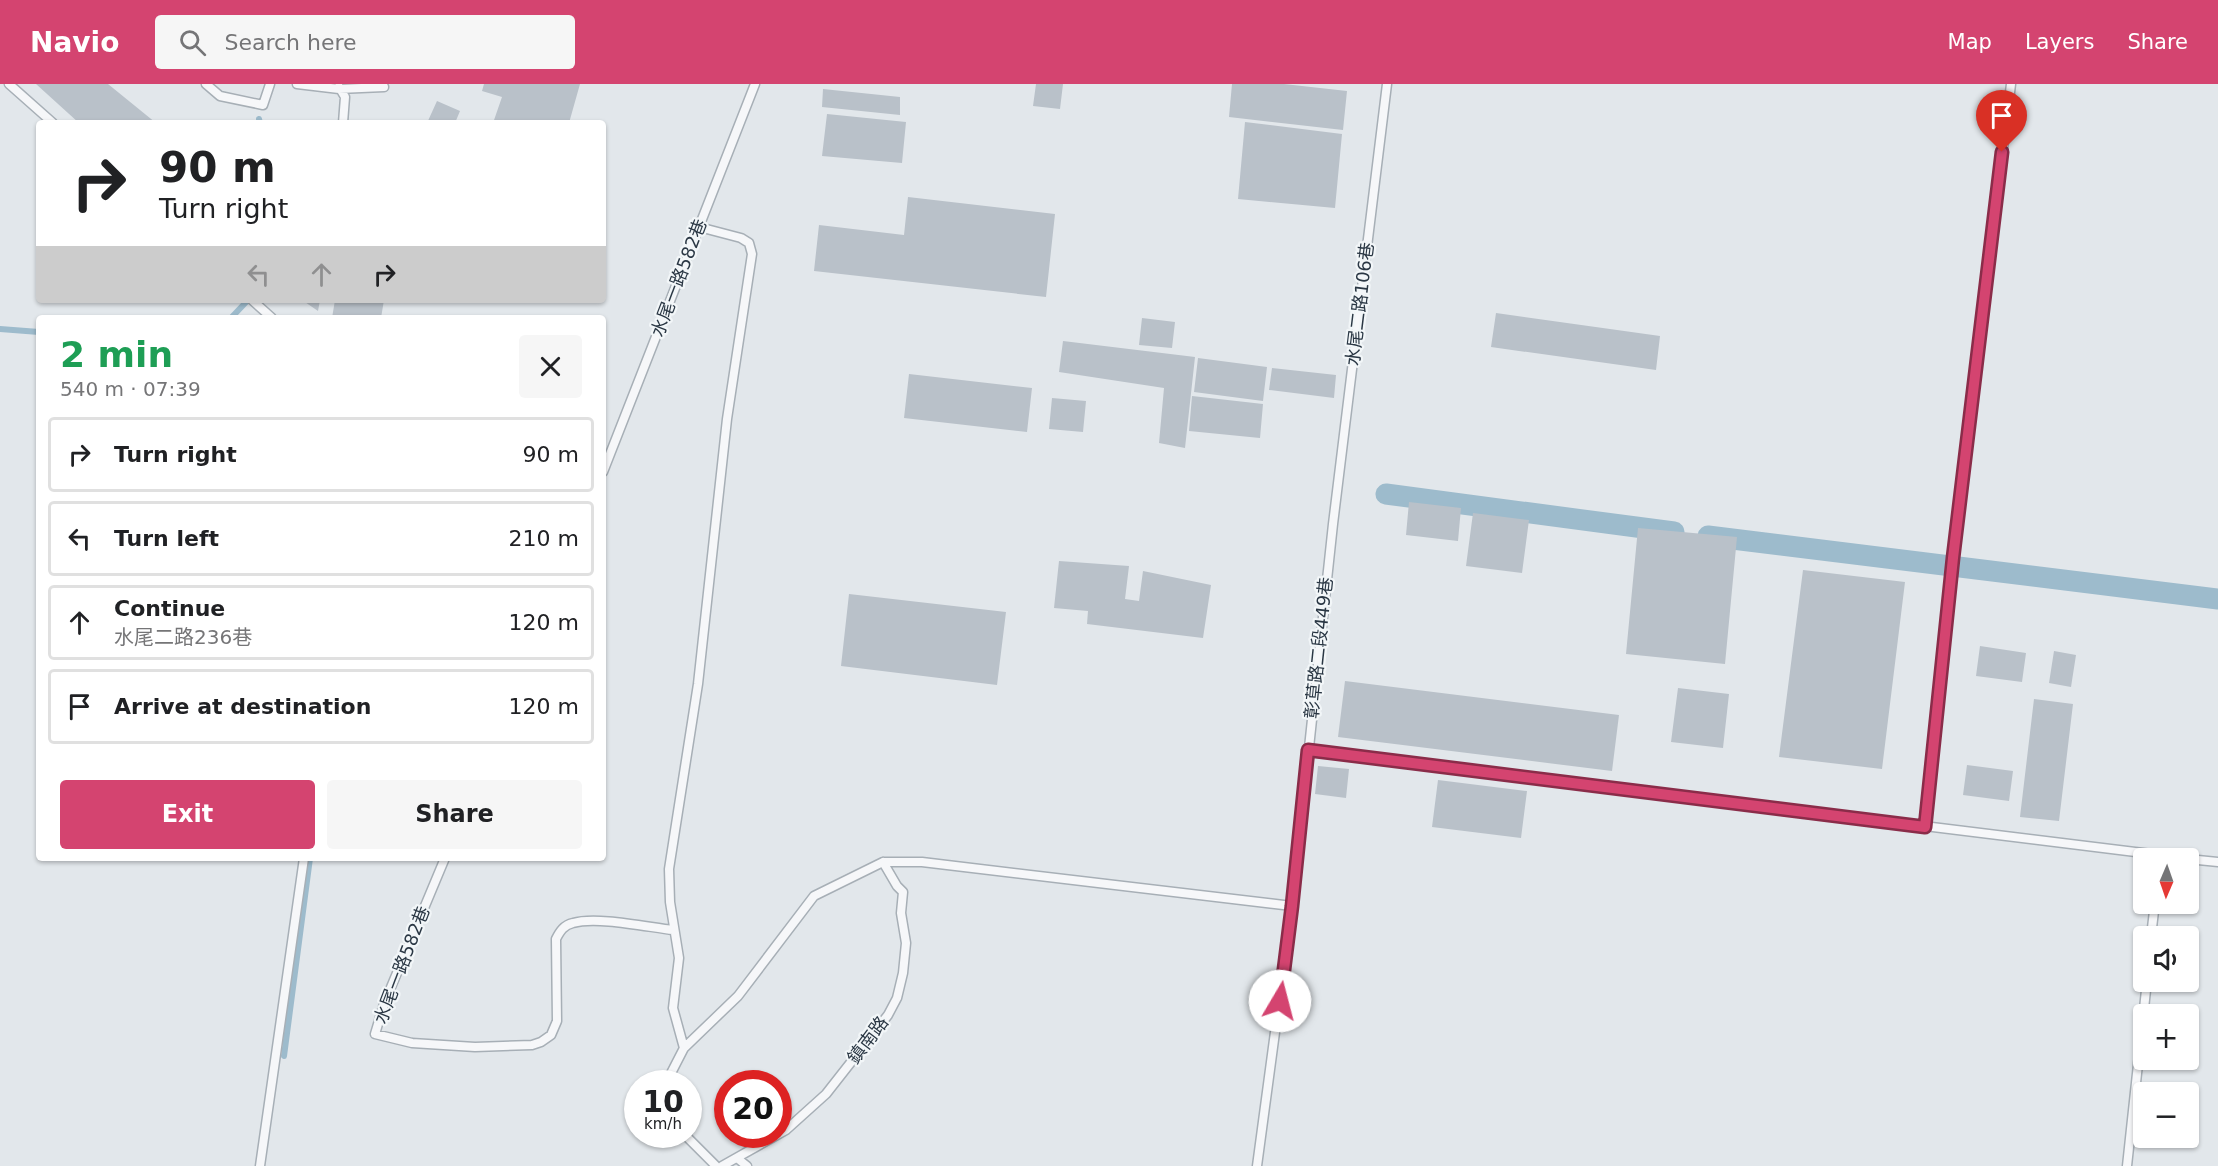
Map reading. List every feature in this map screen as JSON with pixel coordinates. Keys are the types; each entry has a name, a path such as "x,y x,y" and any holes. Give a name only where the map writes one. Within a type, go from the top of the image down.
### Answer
{"lane":[{"path":"9,84 19,87 50,120"},
{"path":"206,84 220,96 263,105 270,84"},
{"path":"297,84 384,87"},
{"name":"水尾一路582巷","path":"606,464 755,84"},
{"name":"水尾二路106巷","path":"1333,524 1387,84"},
{"path":"1925,827 1960,493 2011,84"},
{"path":"339,86 345,97 343,120"},
{"path":"684,1048 673,1008 679,958 673,930 669,869 698,684 727,419 752,254 749,243 741,238 699,227"},
{"path":"255,303 269,315"},
{"name":"彰草路二段449巷","path":"1257,1166 1292,906 1333,524"},
{"path":"1308,750 2133,853"},
{"path":"2199,860 2218,862"},
{"path":"260,1166 304,861"},
{"name":"水尾一路582巷","path":"444,861 384,1004 375,1034 412,1043 475,1047 532,1045 551,1035 557,1021 556,939 561,929 571,923 589,920 673,930"},
{"path":"673,1070 684,1048 738,996 814,896 883,862 922,862 1292,906"},
{"name":"鎮南路","path":"722,1166 786,1130 826,1094 888,1015 903,973 906,943 901,913 903,892 883,862"},
{"path":"2127,1166 2146,992"},
{"path":"698,1148 716,1166"},
{"path":"737,1158 747,1166"}],"building":[{"path":"36,84 108,84 152,120 76,120"},
{"path":"484,84 580,84 570,120 494,120 502,97 482,91"},
{"path":"1036,84 1063,84 1060,109 1033,106"},
{"path":"1232,84 1284,84 1347,91 1343,130 1229,117"},
{"path":"823,89 900,97 900,115 822,107"},
{"path":"437,101 460,111 456,120 428,120"},
{"path":"827,114 906,122 902,163 822,156"},
{"path":"1245,122 1342,134 1335,208 1238,199"},
{"path":"908,197 1055,214 1046,297 814,271 819,225 904,235"},
{"path":"306,303 319,303 318,311"},
{"path":"334,303 384,303 382,315 332,315"},
{"path":"1496,313 1660,336 1656,370 1491,347"},
{"path":"1142,318 1175,322 1172,348 1139,345"},
{"path":"1063,341 1195,357 1185,448 1159,443 1164,388 1059,372"},
{"path":"1198,358 1267,367 1263,401 1194,392"},
{"path":"1272,368 1336,375 1334,398 1269,390"},
{"path":"909,374 1032,388 1027,432 904,418"},
{"path":"1192,396 1263,404 1260,438 1189,431"},
{"path":"1052,398 1086,401 1083,432 1049,429"},
{"path":"1409,502 1461,508 1458,541 1406,535"},
{"path":"1473,513 1529,520 1522,573 1466,566"},
{"path":"1638,528 1737,537 1725,664 1626,654"},
{"path":"1059,561 1129,566 1125,599 1139,601 1143,571 1211,585 1203,638 1087,624 1088,611 1054,608"},
{"path":"1803,570 1905,582 1882,769 1779,757"},
{"path":"849,594 1006,612 997,685 841,666"},
{"path":"1980,646 2026,653 2022,682 1976,676"},
{"path":"2054,651 2076,655 2071,687 2049,683"},
{"path":"1345,681 1619,715 1612,771 1338,737"},
{"path":"1678,688 1729,694 1723,748 1671,742"},
{"path":"2034,699 2073,704 2059,821 2020,817"},
{"path":"1967,765 2013,771 2009,801 1963,795"},
{"path":"1318,766 1349,769 1346,798 1315,794"},
{"path":"1438,780 1527,791 1521,838 1432,827"}],"waterway":[{"path":"234,315 245,303"},
{"path":"0,329 36,332"},
{"path":"1386,494 1674,532"},
{"path":"1708,536 2218,599"},
{"path":"284,1056 310,861"}],"route":[{"path":"1280,1001 1308,750 1925,827 1953,558 2002,152"}]}
